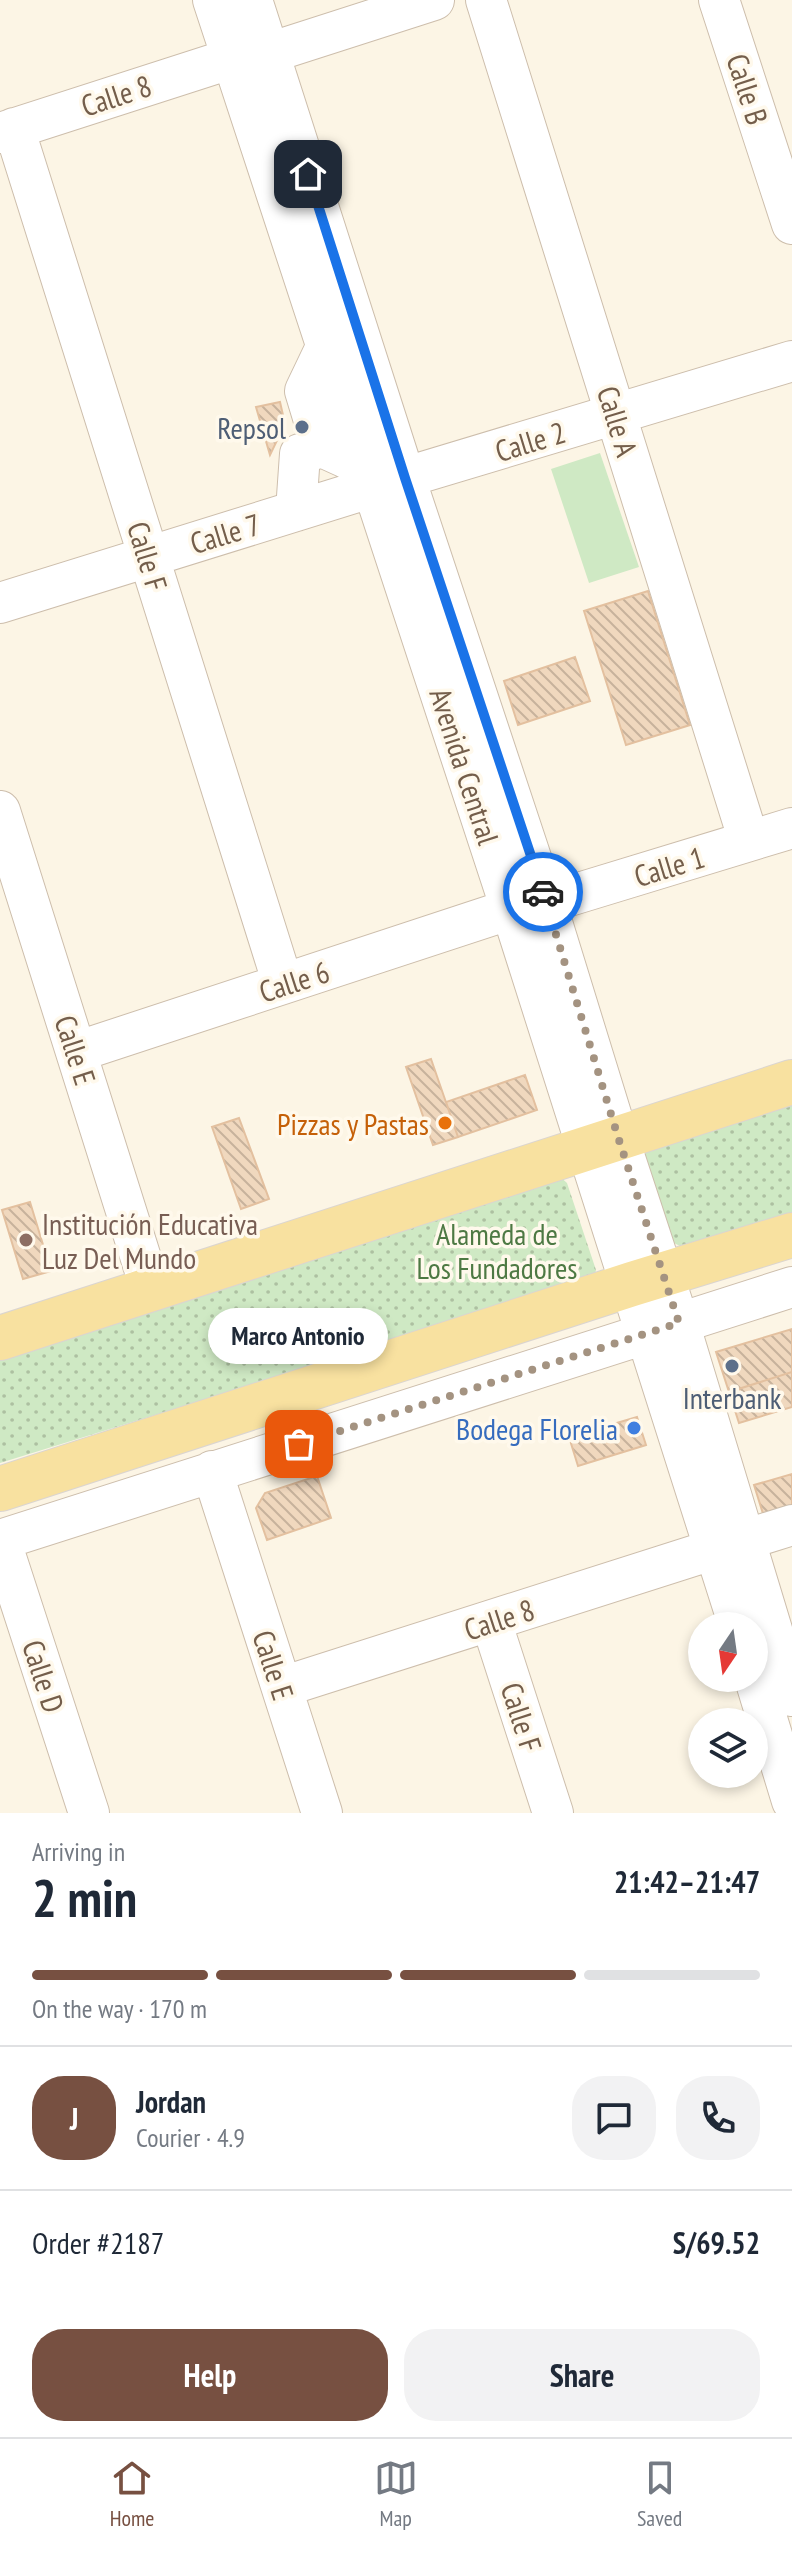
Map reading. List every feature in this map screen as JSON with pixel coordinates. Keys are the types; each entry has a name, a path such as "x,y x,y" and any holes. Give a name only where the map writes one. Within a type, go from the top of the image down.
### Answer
{"main road":[{"path":"0,1338 792,1082"},
{"path":"0,1489 792,1235"}],"street":[{"name":"Avenida Central","path":"213,0 251,55 381,477 529,906 730,1544 792,1696"},
{"name":"Avenida Central","path":"252,0 251,55 327,345 381,477"},
{"name":"Calle 8","path":"7,131 434,0"},
{"name":"Calle A","path":"486,0 749,841"},
{"name":"Calle B","path":"719,0 776,121 792,224"},
{"name":"Calle F","path":"7,131 149,557 283,984"},
{"path":"322,447 305,391 327,345"},
{"name":"Calle 2","path":"381,477 616,415 792,361"},
{"path":"296,511 300,454 322,447 381,477"},
{"name":"Calle 7","path":"0,603 296,511 381,477"},
{"name":"Calle 1","path":"529,906 792,828"},
{"name":"Calle E","path":"3,833 151,1290"},
{"name":"Calle 6","path":"76,1052 529,906"},
{"path":"0,1540 792,1287"},
{"name":"Calle E","path":"212,1471 322,1813"},
{"name":"Calle 8","path":"282,1687 792,1525"},
{"name":"Calle D","path":"0,1540 89,1813"},
{"name":"Avenida Central","path":"730,1544 737,1612"},
{"name":"Calle F","path":"491,1621 553,1813"},
{"path":"759,1692 792,1801"}],"green space":[{"path":"600,453 639,567 589,583 551,469"},
{"name":"Alameda de Los Fundadores","path":"792,1098 792,1214 682,1247 668,1240 640,1159 646,1148"},
{"name":"Alameda de Los Fundadores","path":"557,1174 567,1183 596,1270 594,1279 0,1463 0,1346"}],"building":[{"path":"280,402 285,424 270,455 256,407"},
{"path":"648,591 690,725 626,745 584,611"},
{"path":"575,657 590,701 518,725 504,681"},
{"path":"431,1059 458,1137 433,1145 406,1067"},
{"path":"525,1075 537,1110 458,1137 446,1102"},
{"path":"239,1118 269,1199 241,1209 212,1127"},
{"name":"Institución Educativa Luz Del Mundo","path":"30,1202 51,1271 23,1279 2,1210"},
{"path":"792,1329 792,1372 729,1392 716,1352"},
{"path":"792,1372 792,1407 739,1423 729,1392"},
{"path":"637,1417 646,1445 578,1466 569,1437"},
{"path":"792,1474 792,1512 765,1520 754,1485"},
{"path":"317,1476 331,1518 267,1540 256,1508 265,1493"}],"way so far":[{"path":"299,1444 679,1323 543,892"}],"place":[{"name":"Repsol","path":"302,427"},
{"name":"Pizzas y Pastas","path":"445,1123"},
{"name":"Institución Educativa Luz Del Mundo","path":"26,1240"},
{"name":"Interbank","path":"732,1366"},
{"name":"Bodega Florelia","path":"634,1428"},
{"name":"Marco Antonio","path":"299,1444"}],"route":[{"path":"308,174 543,892"}]}
